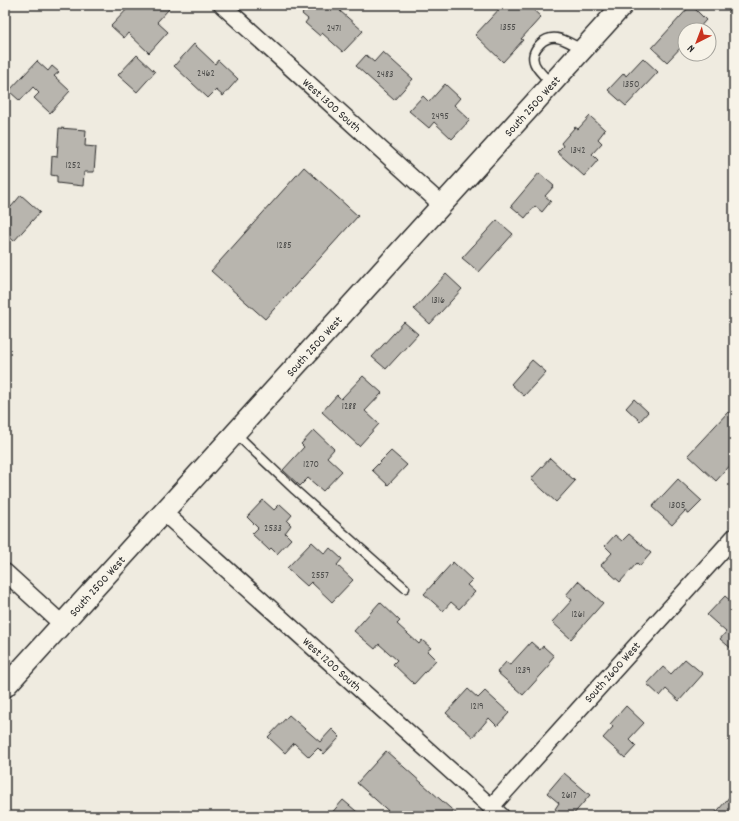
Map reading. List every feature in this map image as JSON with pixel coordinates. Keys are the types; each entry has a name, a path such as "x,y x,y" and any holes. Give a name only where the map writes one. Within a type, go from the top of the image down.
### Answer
{"street":[{"name":"West 1300 South","path":"222,5 442,204"},
{"name":"South 2500 West","path":"5,687 623,5"},
{"name":"West 1200 South","path":"163,512 496,811"},
{"name":"South 2600 West","path":"496,811 733,540"},
{"path":"5,572 62,624"}],"lane":[{"path":"552,84 538,70 533,60 533,53 543,40 559,38 583,50"},
{"path":"235,434 295,490 405,588"}],"building":[{"path":"131,5 144,5 146,7 148,5 165,5 169,9 157,22 168,32 149,53 128,33 124,38 111,26"},
{"path":"310,5 345,5 340,11 363,31 343,52 322,33 320,36 305,23 308,19 302,14"},
{"path":"503,5 528,5 541,17 503,62 475,35"},
{"path":"691,5 706,20 704,22 677,22 677,51 667,62 652,48"},
{"path":"194,44 215,64 218,60 238,79 223,96 216,90 208,98 174,66"},
{"path":"383,52 413,79 394,100 356,66 366,55 374,62"},
{"path":"137,55 155,72 137,92 118,75"},
{"path":"643,58 658,72 626,106 608,90 624,73 626,76"},
{"path":"37,61 48,71 52,66 59,72 54,76 70,91 50,113 34,98 39,93 33,87 20,101 9,91"},
{"path":"445,84 460,98 454,105 470,120 452,139 434,122 429,128 409,111 423,96 429,102"},
{"path":"590,116 605,130 598,139 602,143 592,154 598,160 584,176 557,152 563,146 561,143 575,127 578,129"},
{"path":"59,128 86,130 85,146 96,147 94,172 84,172 83,186 57,183 57,176 51,175 52,156 57,157"},
{"path":"304,167 358,216 265,319 211,271"},
{"path":"539,173 554,186 545,196 551,201 542,212 535,206 525,218 511,206"},
{"path":"21,195 40,212 14,241 8,236 5,240 5,204 6,203 11,207"},
{"path":"497,220 513,234 479,272 462,258"},
{"path":"446,274 462,289 430,324 414,309"},
{"path":"404,322 418,334 386,369 372,357"},
{"path":"532,360 546,372 524,396 511,384"},
{"path":"363,376 382,393 365,411 379,424 359,446 322,412 337,395 341,399"},
{"path":"634,399 648,412 640,421 626,408"},
{"path":"728,412 734,417 734,461 716,481 688,455"},
{"path":"314,430 334,449 327,457 342,471 323,491 308,478 300,486 283,470 304,447 301,444"},
{"path":"391,451 407,465 388,485 372,470"},
{"path":"550,458 575,481 556,502 531,479"},
{"path":"678,479 702,501 689,514 685,511 672,525 652,507"},
{"path":"263,500 274,510 280,504 292,515 287,521 291,525 285,533 291,539 277,554 271,548 269,550 252,534 258,528 247,517"},
{"path":"629,534 651,553 640,566 637,563 620,582 601,565 612,553 605,546 615,535 622,541"},
{"path":"312,542 325,554 330,548 342,559 337,565 353,580 332,602 311,582 307,586 287,568"},
{"path":"453,562 472,580 467,585 475,592 459,609 451,602 443,611 424,594"},
{"path":"578,581 603,603 571,639 552,622 572,600 566,595"},
{"path":"725,596 734,604 733,650 720,639 726,632 707,615"},
{"path":"380,602 400,621 397,624 419,644 422,640 431,648 427,651 436,660 414,684 393,664 397,660 379,644 375,649 354,631"},
{"path":"531,642 540,650 543,646 554,656 549,662 551,664 523,695 497,672 506,662 510,665"},
{"path":"685,659 703,674 679,701 666,689 660,696 647,684 663,667 671,674"},
{"path":"468,689 478,698 485,691 509,713 497,726 489,718 473,737 446,713"},
{"path":"626,706 644,723 629,739 636,746 625,758 603,738 613,727 610,724"},
{"path":"289,715 320,742 332,729 340,737 324,754 318,748 309,757 294,743 285,753 268,737"},
{"path":"386,751 459,816 394,816 357,783"},
{"path":"564,773 590,795 572,816 564,816 555,809 559,803 547,793"},
{"path":"731,795 734,797 734,816 713,816"},
{"path":"343,800 362,816 329,816"}]}
